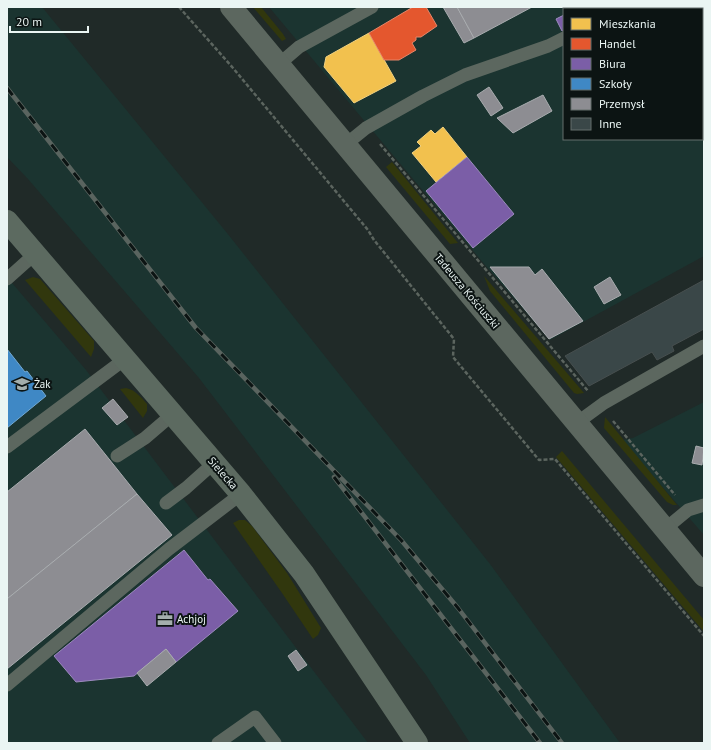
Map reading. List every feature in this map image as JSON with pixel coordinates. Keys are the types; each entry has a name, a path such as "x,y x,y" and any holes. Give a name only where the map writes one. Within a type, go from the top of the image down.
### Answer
{"street":[{"name":"Tadeusza Kościuszki","path":"231,7 578,422 704,576"},
{"name":"Sielecka","path":"7,221 241,494 304,574 417,743"}],"lane":[{"path":"278,65 298,47 372,7"},
{"path":"345,145 366,128 423,96 465,75 548,46 563,38"},
{"path":"7,279 35,254"},
{"path":"578,422 600,405 704,346"},
{"path":"7,447 125,359"},
{"path":"117,456 145,438 173,414"},
{"path":"166,503 186,488 214,463"},
{"path":"7,686 169,549 241,494"},
{"path":"665,529 688,510 704,504"},
{"path":"218,743 255,717 275,743"}],"path":[{"path":"179,7 218,50 368,230 374,240 454,338 453,357 488,399 539,460 555,459 704,636"},
{"path":"366,128 688,510"}],"shaded area":[{"path":"7,7 42,7 227,233 490,564 620,743 470,743 426,675 199,378 28,179 7,157"},
{"path":"269,7 704,7 704,256 550,340 485,265"},
{"path":"7,277 86,370 368,743 7,743"},
{"path":"704,402 704,535 622,440 633,438"}],"green space":[{"path":"253,7 261,7 286,39 282,41"},
{"path":"392,162 458,243 450,244 386,167"},
{"path":"484,276 584,393 574,393 490,291"},
{"path":"33,277 40,279 94,341 94,349 91,357 25,280"},
{"path":"126,388 135,392 147,404 147,411 143,418 120,389"},
{"path":"605,417 677,505 667,502 604,428"},
{"path":"562,451 704,620 704,632 556,457"},
{"path":"239,520 245,520 252,526 287,573 321,628 318,635 313,639 233,523"}],"building: Mieszkania":[{"path":"369,33 396,81 354,103 324,67 326,57"},
{"path":"443,127 467,157 436,182 412,153 421,146 417,142 431,130 435,134"}],"building: Handel":[{"path":"413,7 426,7 437,26 421,37 416,37 416,40 412,43 416,50 399,60 384,60 369,33"}],"building: Biura":[{"path":"563,16 563,30 562,31 556,19"},
{"path":"467,157 514,214 473,248 426,191"},
{"name":"Achjoj","path":"184,550 208,580 210,579 238,611 176,662 166,649 134,676 76,682 54,656"}],"building: Szkoły":[{"name":"Żak","path":"7,349 25,372 27,371 46,396 7,428"}],"building: Przemysł":[{"path":"443,7 457,7 474,38 464,43"},
{"path":"457,7 532,7 474,38"},
{"path":"489,87 503,108 491,116 477,95"},
{"path":"543,95 552,111 513,133 497,118"},
{"path":"490,267 529,267 535,275 542,269 583,321 549,339"},
{"path":"610,277 621,295 604,304 594,287"},
{"path":"113,399 128,417 117,425 102,408"},
{"path":"85,429 137,494 7,599 7,492"},
{"path":"696,446 704,448 702,465 692,463"},
{"path":"137,494 172,535 7,669 7,599"},
{"path":"166,649 176,662 147,686 137,673"},
{"path":"296,650 307,665 298,671 288,656"}],"building: Inne":[{"path":"704,280 704,329 672,346 674,351 657,360 652,352 589,386 565,356"}],"railway":[{"path":"7,88 196,328 401,540 458,608 562,743"},
{"path":"334,477 540,743"}],"place":[{"name":"Żak","path":"22,384"},
{"name":"Achjoj","path":"165,619"}]}
